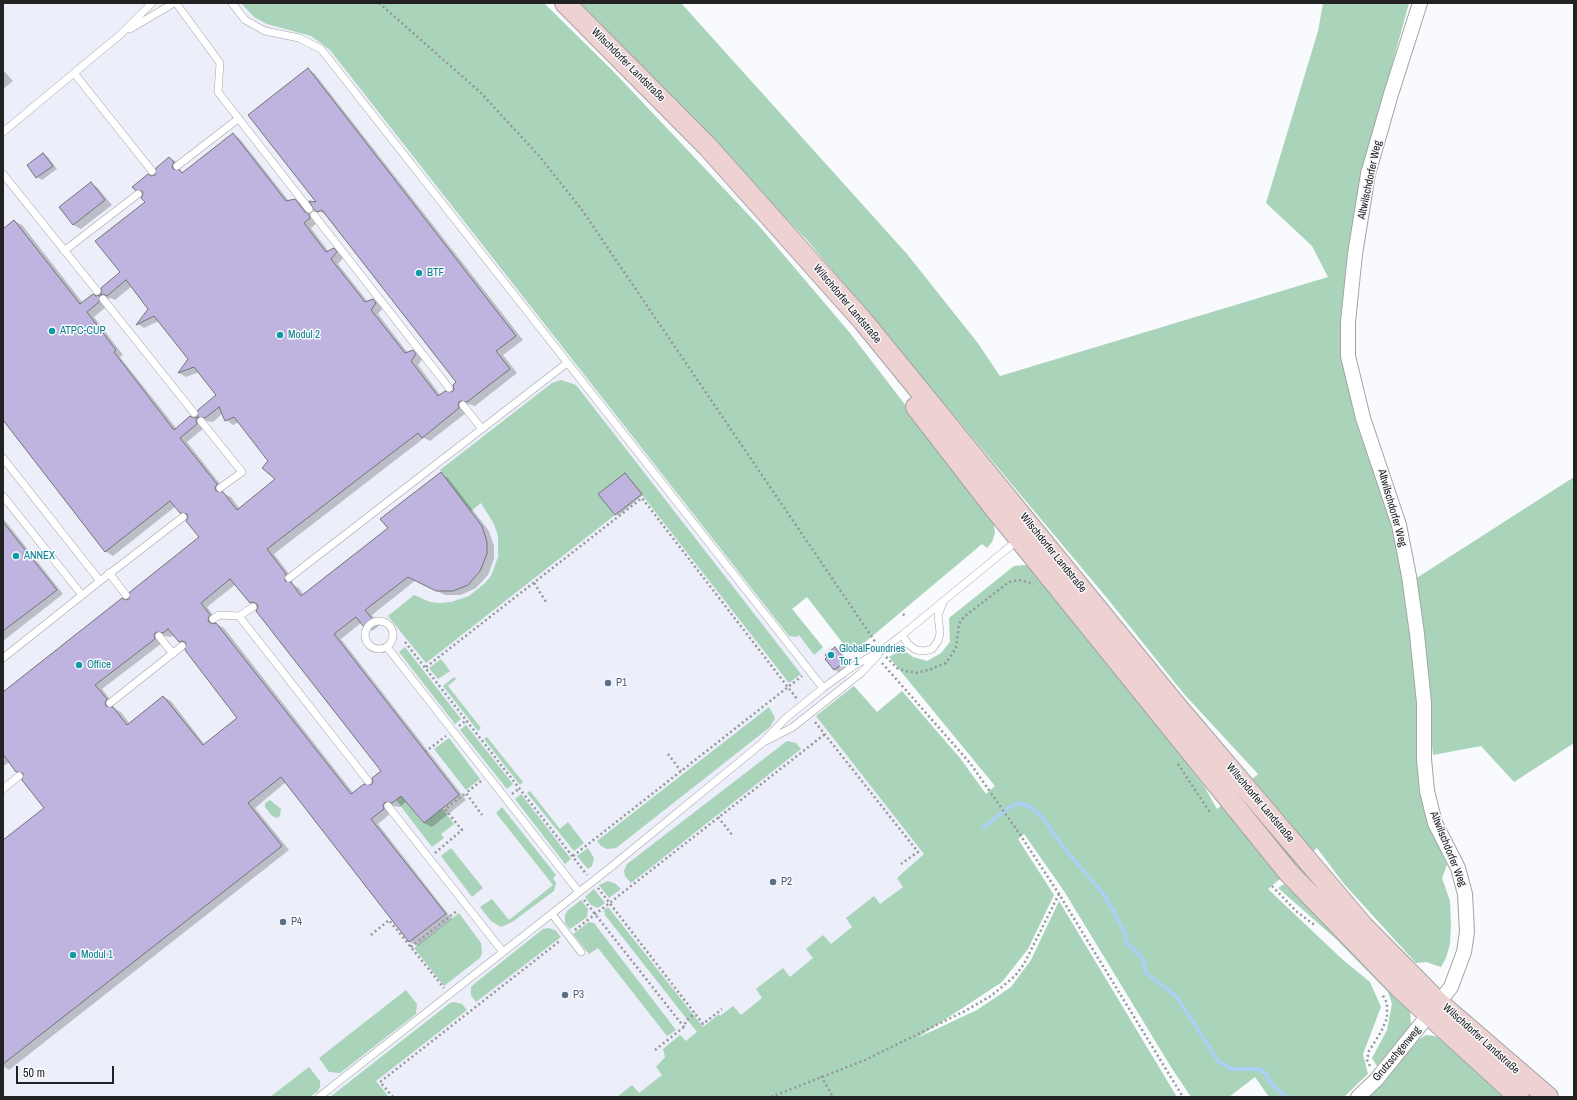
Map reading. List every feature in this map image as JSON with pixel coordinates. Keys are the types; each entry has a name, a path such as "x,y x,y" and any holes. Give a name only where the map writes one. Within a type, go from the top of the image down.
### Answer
{"main road":[{"name":"Wilschdorfer Landstraße","path":"550,3 733,191 868,344 995,509 1026,533"},
{"name":"Wilschdorfer Landstraße","path":"565,3 708,147 863,321 1288,872 1434,1009 1519,1097"},
{"name":"Wilschdorfer Landstraße","path":"1434,1009 1548,1097"}],"street":[{"name":"Altwilschdorfer Weg","path":"1420,3 1391,94 1368,174 1355,254 1348,322 1348,356 1363,418 1399,526 1409,576 1418,634 1424,702 1424,759 1427,791 1435,822 1458,868 1465,894 1467,932 1464,952 1451,986 1434,1009"},
{"name":"Grutzschgenweg","path":"1358,1097 1376,1080 1434,1009"}],"lane":[{"path":"3,132 121,34 152,3"},
{"path":"121,34 175,3 220,63 218,92 309,209"},
{"path":"232,3 245,20 265,31 299,38 321,49 823,688"},
{"path":"74,73 152,171"},
{"path":"177,166 238,119"},
{"path":"3,174 96,291"},
{"path":"64,250 138,194"},
{"path":"314,215 449,388"},
{"path":"103,299 194,413"},
{"path":"288,578 567,363"},
{"path":"463,405 482,429"},
{"path":"201,421 242,472 220,488"},
{"path":"3,458 100,581"},
{"path":"3,496 82,595"},
{"path":"3,658 183,517"},
{"path":"319,1097 593,881 761,744 786,718 823,688 855,666 881,651 902,635 1026,533"},
{"path":"110,574 126,595"},
{"path":"902,635 908,644 916,650 924,651 932,649 938,641 940,633 938,615 943,602"},
{"path":"213,619 219,615 239,616 252,607"},
{"path":"239,616 368,781"},
{"path":"159,636 173,654"},
{"path":"110,703 182,646"},
{"path":"387,647 579,892"},
{"path":"761,744 793,727 862,674 881,651"},
{"path":"3,788 19,776"},
{"path":"388,806 503,952"},
{"path":"552,914 582,952"}],"path":[{"path":"379,3 449,64 496,108 540,157 582,210 890,663 905,671 917,673 946,663 956,648 959,624 965,616 1008,582 1027,581 1040,588"},
{"path":"426,667 642,498 802,705"},
{"path":"534,583 546,602"},
{"path":"405,642 593,881 703,1024 722,1009"},
{"path":"881,651 882,664 916,700 970,763 1001,807 1059,894 1183,1097"},
{"path":"573,856 809,671"},
{"path":"809,714 918,852 901,864"},
{"path":"392,1097 380,1082 825,734"},
{"path":"668,754 681,771"},
{"path":"1177,761 1211,814"},
{"path":"444,845 462,830 445,809 487,776"},
{"path":"466,793 482,815"},
{"path":"718,817 733,836"},
{"path":"1272,886 1297,912 1318,928"},
{"path":"579,892 684,1027"},
{"path":"772,1097 820,1076 882,1052 965,1011 991,996 1015,976 1024,964 1059,894"},
{"path":"411,947 465,904"},
{"path":"371,935 389,920 449,995"},
{"path":"1376,1080 1367,1060 1369,1051 1381,1032 1387,1018 1387,1003 1380,992"},
{"path":"655,1050 684,1027 686,1021 695,1013"},
{"path":"820,1076 833,1097"}],"shaded area":[{"path":"3,3 322,3 825,650 830,646 842,661 837,665 877,712 894,699 992,857 685,1097 3,1097"}],"green space":[{"path":"241,3 544,3 613,71 760,227 850,333 993,519 995,533 992,542 987,548 982,544 851,654 807,597 792,609 823,647 814,655 799,635 797,637 789,636 330,50 311,36 267,24 254,17"},
{"path":"575,3 681,3 907,254 977,342 1000,376 1328,277 1312,246 1266,203 1318,31 1323,3 1409,3 1363,171 1345,273 1343,330 1394,526 1418,672 1418,773 1425,814 1447,865 1442,878 1450,901 1450,944 1446,958 1441,967 1426,962 1416,963 1344,884 1317,848 1268,889 1342,959 1370,982 1381,1007 1363,1054 1368,1074 1344,1097 1269,1097 1255,1077 1229,1097 1191,1097 1171,1067 1064,891 1024,834 1018,839 1054,895 1028,949 1002,982 917,1038 977,1010 1011,987 1031,960 1059,901 1177,1097 617,1097 632,1085 639,1093 662,1075 656,1067 665,1057 663,1049 680,1035 686,1041 697,1032 605,915 604,910 608,907 703,1027 719,1014 720,1016 733,1006 741,1015 762,998 756,989 783,968 790,977 813,958 806,949 823,935 831,944 852,927 846,918 874,896 880,904 903,887 897,878 924,854 816,716 854,686 877,712 902,691 960,758 986,794 995,786 889,657 902,649 913,657 927,661 941,653 950,642 949,618 1014,566 1025,565 1035,569 1204,786 1217,809 1258,774 1184,694 1107,598 807,240"},
{"path":"561,380 576,385 801,674 789,683 625,473 598,494 615,515 426,663 388,616 414,595 430,602 440,603 451,602 469,596 491,576 498,557 498,536 494,524 481,503 471,511 440,470 552,383"},
{"path":"1574,477 1574,743 1514,782 1481,746 1433,755 1415,579"},
{"path":"405,647 461,719 455,724 399,652"},
{"path":"441,659 450,671 438,679 429,668"},
{"path":"454,677 456,679 448,686 481,728 478,731 443,686"},
{"path":"769,707 775,718 770,727 616,848 607,849 601,846 597,841"},
{"path":"466,725 513,784 507,789 460,730"},
{"path":"487,737 523,782 520,785 484,739"},
{"path":"449,738 480,779 466,790 434,749"},
{"path":"787,741 796,743 801,749 631,883 625,876 624,871 627,864"},
{"path":"530,791 560,829 568,822 584,843 574,851 527,793"},
{"path":"521,794 571,859 565,864 515,799"},
{"path":"401,796 423,823 442,808 454,824 441,834 444,838 432,847 396,800"},
{"path":"270,800 281,809 280,816 277,818 272,816 265,807 265,803"},
{"path":"502,807 556,875 553,878 556,883 554,891 512,922 501,927 491,921 480,907 492,899 509,920 553,885 496,813"},
{"path":"451,848 483,888 472,897 441,856"},
{"path":"588,848 594,858 592,866 588,869 577,856"},
{"path":"608,881 616,884 621,889 609,898 599,885"},
{"path":"1284,884 1401,998 1410,1011 1411,1025 1402,1039 1377,1066 1372,1058 1387,1030 1392,1004 1388,992 1336,939 1278,888"},
{"path":"594,889 605,903 598,908 591,905 585,897"},
{"path":"581,900 588,909 587,917 570,929 565,923 565,915 568,910"},
{"path":"459,913 481,943 482,953 480,958 444,986 414,948"},
{"path":"589,922 594,923 676,1030 667,1036 598,948 589,954 573,934"},
{"path":"548,928 555,930 561,937 476,1002 471,995 471,987 543,929"},
{"path":"406,990 417,1004 416,1014 340,1073 329,1072 319,1058"},
{"path":"454,1002 462,1004 467,1010 376,1081 389,1097 330,1097 450,1003"},
{"path":"1426,1035 1435,1036 1444,1040 1507,1097 1367,1097 1418,1040"},
{"path":"309,1067 320,1081 318,1091 310,1097 270,1097"}],"building":[{"path":"308,68 516,336 496,351 510,369 467,402 460,401 458,404 459,408 422,438 418,433 267,549 286,574 285,581 291,582 301,596 388,528 380,519 441,472 482,526 487,542 487,554 480,571 468,585 453,591 436,591 408,577 365,610 373,620 364,627 356,617 334,634 459,795 424,823 401,796 392,803 385,802 383,805 384,809 371,819 446,914 409,942 281,777 248,803 282,846 3,1064 3,840 44,808 22,780 23,773 16,772 3,754 3,692 122,598 126,600 129,599 130,592 199,537 186,521 188,517 187,514 180,513 170,501 105,552 3,420 3,229 14,220 80,304 93,294 96,296 100,295 102,291 101,288 120,272 95,241 145,202 141,198 143,194 142,191 135,190 132,187 148,174 152,176 155,175 156,168 169,157 174,162 172,166 173,169 180,170 182,173 233,133 286,201 295,199 305,212 309,214 310,218 304,223 326,252 334,248 337,252 331,259 365,302 373,299 376,303 371,310 405,353 413,350 416,354 411,361 438,396 445,391 452,392 454,390 453,385 456,382 322,210 318,212 314,210 309,201 316,202 248,115","holes":["126,280 148,309 136,325 154,316 188,359 178,373 194,367 216,395 198,410 197,417 194,418 190,416 174,430 114,352 116,350 87,312 99,302 100,295 103,294 107,296","219,407 225,421 234,417 268,461 262,468 275,479 237,510 223,492 216,491 215,488 217,484 180,438 197,424 196,420 198,417 205,418","230,579 250,603 253,602 257,604 258,607 256,611 381,771 372,778 373,782 371,785 364,784 351,794 216,623 213,624 209,622 208,619 210,615 201,603","168,629 179,642 183,641 186,643 185,650 237,718 203,745 163,696 127,725 113,707 106,706 105,703 107,699 95,685 155,639 154,634 156,632 163,633"]},
{"path":"43,153 53,166 36,178 27,165"},
{"path":"91,182 105,200 73,225 59,207"},
{"path":"625,473 642,494 615,515 598,494"},
{"name":"ANNEX","path":"3,522 57,590 3,631"},
{"path":"835,647 846,661 834,670 825,659 827,657 825,655"}],"waterway":[{"path":"983,828 1008,808 1018,803 1029,806 1042,817 1065,849 1105,896 1124,931 1127,943 1143,959 1146,973 1176,996 1219,1062 1232,1069 1259,1069 1266,1074 1272,1085 1287,1097"}],"place":[{"name":"BTF","path":"419,273"},
{"name":"ATPC-CUP","path":"52,331"},
{"name":"Modul 2","path":"280,335"},
{"name":"ANNEX","path":"16,556"},
{"name":"GlobalFoundries Tor 1","path":"831,655"},
{"name":"Office","path":"79,665"},
{"name":"P1","path":"608,683"},
{"name":"P2","path":"773,882"},
{"name":"P4","path":"283,922"},
{"name":"Modul 1","path":"73,955"},
{"name":"P3","path":"565,995"}]}
